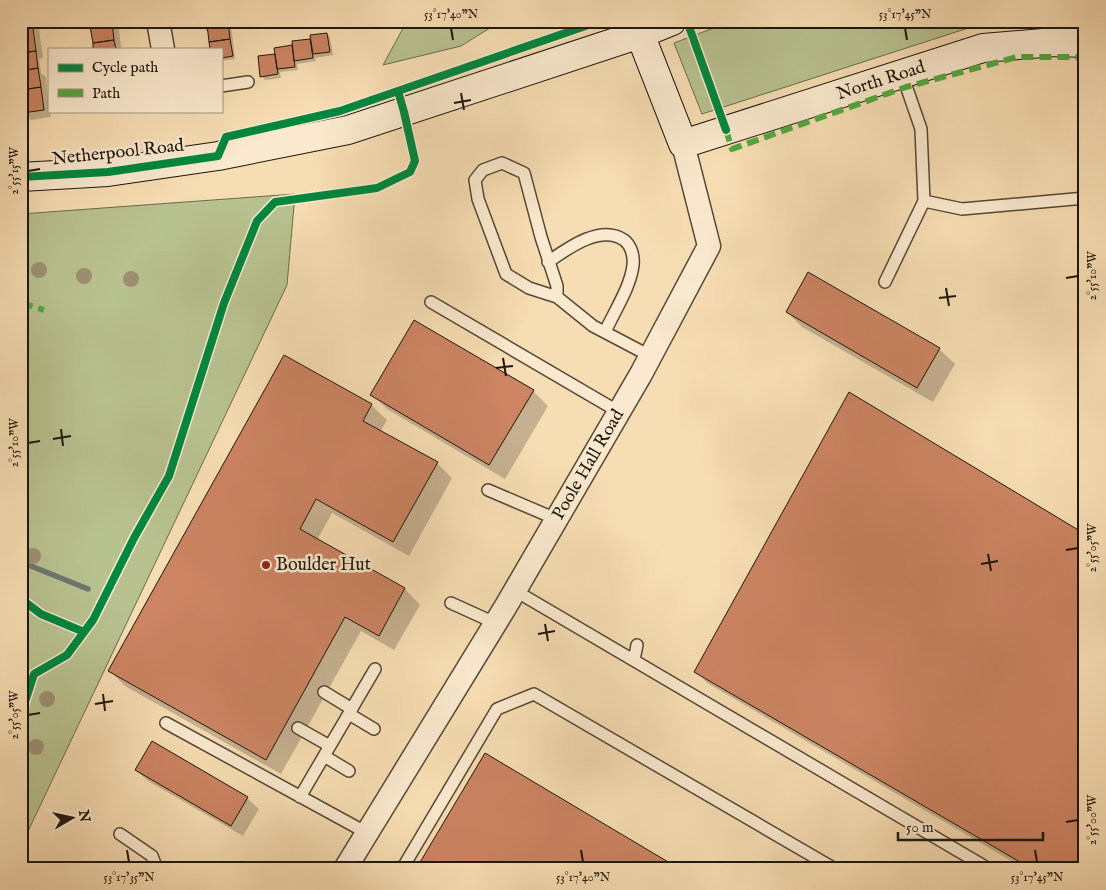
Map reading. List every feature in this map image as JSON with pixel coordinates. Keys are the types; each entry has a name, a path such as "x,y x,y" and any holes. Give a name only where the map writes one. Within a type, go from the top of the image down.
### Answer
{"main road":[{"name":"Netherpool Road","path":"21,177 108,172 218,156 348,130 640,34 672,21"},
{"name":"Poole Hall Road","path":"640,34 683,144"},
{"name":"North Road","path":"683,144 983,48 1055,42 1085,43"}],"street":[{"path":"158,21 163,48"},
{"name":"Poole Hall Road","path":"345,869 495,623 619,412 709,246 683,144"}],"lane":[{"path":"885,282 924,201 921,129 902,74"},
{"path":"222,86 248,82"},
{"path":"557,297 557,286 548,262 524,173 502,163 483,170 475,180 478,199 506,274 530,288 557,297 593,326 650,356"},
{"path":"924,201 962,209 1085,198"},
{"path":"548,262 581,240 606,234 618,236 628,243 633,263 631,275 605,332"},
{"path":"431,302 619,412"},
{"path":"488,490 556,519"},
{"path":"514,590 989,869"},
{"path":"451,603 495,623"},
{"path":"634,660 637,645"},
{"path":"300,797 375,669"},
{"path":"324,692 374,729"},
{"path":"402,869 497,710 534,694 835,869"},
{"path":"166,723 367,833"},
{"path":"298,728 349,771"},
{"path":"120,834 152,856 157,869"}],"green space":[{"path":"407,21 501,21 461,46 383,65"},
{"path":"732,21 990,21 702,114 674,43"},
{"path":"295,194 287,285 21,846 21,214"}],"building":[{"path":"21,21 32,21 36,51 21,53"},
{"path":"89,21 112,21 114,40 93,43"},
{"path":"199,21 219,21 219,22 199,25"},
{"path":"228,21 230,39 209,42 207,24"},
{"path":"327,33 330,52 313,54 310,35"},
{"path":"230,39 233,56 222,58 222,48 210,48 209,42"},
{"path":"310,39 313,58 294,61 292,41"},
{"path":"114,40 116,48 93,48 93,43"},
{"path":"292,45 295,67 277,69 274,48"},
{"path":"36,51 38,68 21,71 21,53"},
{"path":"275,54 278,74 260,77 258,56"},
{"path":"38,68 41,87 21,90 21,71"},
{"path":"41,87 44,110 22,113 21,90"},
{"path":"808,272 940,348 917,388 786,312"},
{"path":"414,320 534,390 489,465 370,395"},
{"name":"Boulder Hut","path":"284,355 372,404 363,421 438,462 393,542 316,499 300,529 405,588 379,636 345,617 266,760 108,671"},
{"path":"849,392 1085,534 1085,869 1032,869 694,672"},
{"path":"152,741 248,797 231,826 135,770"},
{"path":"485,753 680,869 416,869"}],"waterway":[{"path":"21,562 88,589"}],"marked path":[{"path":"726,130 732,149 906,87 1017,57 1085,57"},
{"path":"21,303 44,310"}],"cycle path":[{"path":"21,177 108,172 218,156 226,137 340,111 600,21"},
{"path":"687,21 726,130"},
{"path":"21,714 34,674 67,655 93,620 134,538 169,476 224,303 257,221 275,202 377,188 410,172 415,161 398,91"},
{"path":"21,599 41,614 84,632"}],"place":[{"name":"Boulder Hut","path":"266,565"}]}
